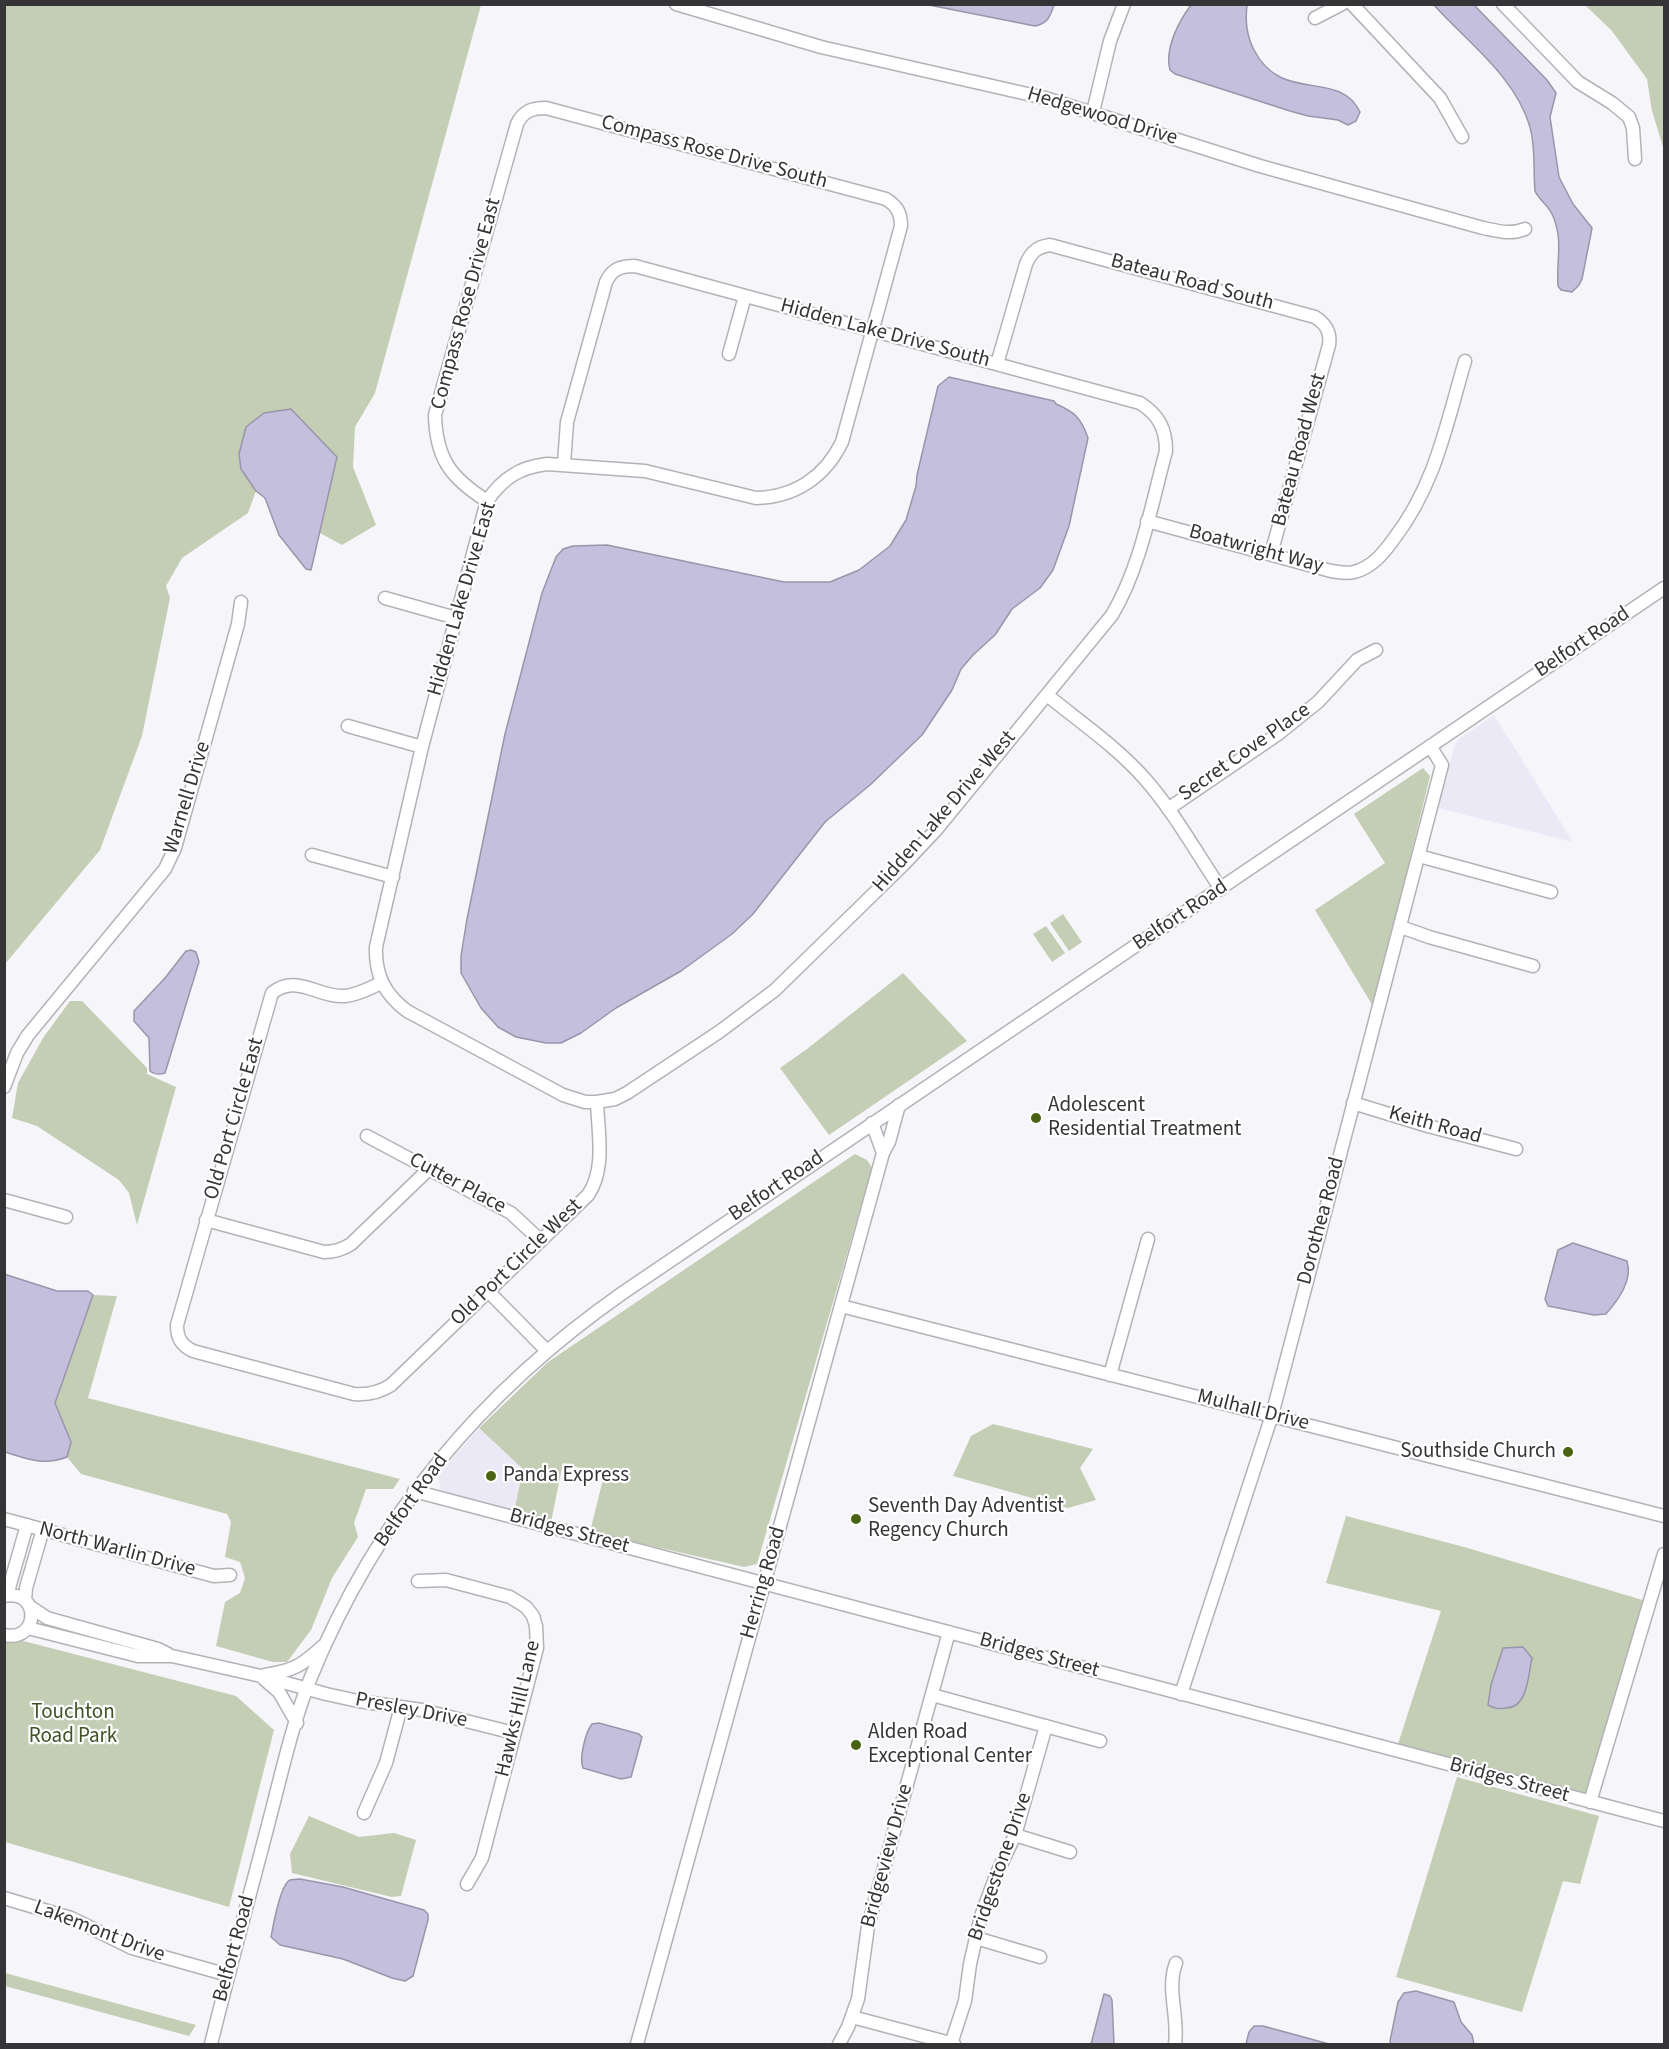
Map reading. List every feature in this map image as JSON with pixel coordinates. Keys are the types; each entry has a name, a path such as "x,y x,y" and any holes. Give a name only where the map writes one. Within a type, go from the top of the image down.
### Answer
{"street":[{"name":"Hedgewood Drive","path":"676,4 804,43 1014,90 1093,112 1269,169 1461,222 1505,233 1515,233 1525,229"},
{"path":"1093,112 1110,41 1124,4"},
{"path":"1315,18 1342,4"},
{"path":"1352,4 1440,98 1462,137"},
{"path":"1503,4 1578,82 1612,103 1629,117 1634,128 1635,159"},
{"name":"Compass Rose Drive South","path":"517,124 521,116 536,108 569,114 886,200 898,210 901,226"},
{"name":"Compass Rose Drive East","path":"487,501 460,482 446,463 437,440 435,415 517,124"},
{"name":"Hidden Lake Drive East","path":"381,983 376,947 422,747 487,501 502,482 521,469 547,464 645,471 756,498 793,491 815,478 828,466 842,442 901,226"},
{"name":"Bateau Road South","path":"997,364 1029,256 1035,249 1050,245 1315,316 1327,328 1330,336 1329,345"},
{"name":"Hidden Lake Drive South","path":"564,464 567,422 606,282 615,270 624,266 635,266 1140,403 1151,410 1162,425"},
{"path":"729,354 745,296"},
{"name":"Bateau Road West","path":"1271,554 1329,345"},
{"name":"Boatwright Way","path":"1147,521 1331,571 1345,573 1365,568 1383,553 1407,522 1420,500 1439,451 1465,361"},
{"name":"Hidden Lake Drive West","path":"597,1102 615,1099 627,1093 719,1032 775,990 936,830 1112,615 1131,576 1166,451 1166,437 1162,425"},
{"name":"Belfort Road","path":"215,2044 228,1975 297,1723 307,1688 326,1644 383,1537 414,1491 496,1397 546,1350 585,1319 1665,588"},
{"path":"385,598 456,618"},
{"name":"Warnell Drive","path":"4,1087 17,1053 28,1035 165,869 175,848 238,624 241,602"},
{"name":"Secret Cove Place","path":"1168,808 1278,734 1318,702 1357,660 1376,650"},
{"path":"1047,695 1133,766 1168,808 1221,889"},
{"path":"348,726 422,747"},
{"name":"Dorothea Road","path":"1181,1694 1272,1415 1401,927 1442,765 1430,746"},
{"path":"312,855 393,877"},
{"path":"1419,856 1551,892"},
{"path":"1401,927 1533,966"},
{"path":"381,983 390,996 407,1011 563,1095 585,1102 597,1102"},
{"name":"Old Port Circle East","path":"374,1393 354,1394 193,1351 180,1342 177,1325 272,993 286,984 295,984 338,996 346,996 381,983"},
{"name":"Old Port Circle West","path":"374,1393 391,1385 588,1195 598,1179 600,1167 597,1102"},
{"name":"Keith Road","path":"1353,1103 1516,1149"},
{"name":"Herring Road","path":"637,2044 883,1153 890,1142 899,1105"},
{"path":"872,1123 883,1153"},
{"name":"Cutter Place","path":"368,1136 511,1213 540,1241"},
{"path":"206,1221 324,1252 342,1250 429,1169"},
{"path":"4,1200 66,1217"},
{"path":"1110,1375 1148,1239"},
{"path":"488,1291 546,1350"},
{"name":"Mulhall Drive","path":"842,1306 1665,1516"},
{"name":"Bridges Street","path":"414,1491 1665,1821"},
{"name":"North Warlin Drive","path":"4,1519 214,1576 230,1575"},
{"path":"27,1525 6,1596 17,1596 47,1618 158,1649 172,1656"},
{"path":"4,1635 15,1636 28,1628 32,1617 27,1603 26,1588 43,1530"},
{"path":"1590,1802 1665,1554"},
{"path":"17,1561 32,1565"},
{"name":"Hawks Hill Lane","path":"418,1581 446,1580 510,1597 536,1614 537,1648 482,1858 467,1884"},
{"path":"28,1628 138,1656 172,1656"},
{"name":"Bridgeview Drive","path":"839,2044 852,2017 861,1983 868,1926 949,1632"},
{"path":"261,1676 288,1672 299,1667 326,1644"},
{"name":"Presley Drive","path":"172,1656 358,1701 400,1707 514,1733"},
{"path":"261,1676 279,1692 297,1723"},
{"path":"932,1695 1100,1742"},
{"path":"364,1813 386,1762 400,1707"},
{"name":"Bridgestone Drive","path":"952,2044 965,2001 976,1938 997,1873 1015,1835 1047,1726"},
{"path":"1015,1835 1070,1852"},
{"name":"Lakemont Drive","path":"4,1898 71,1918 132,1948 228,1975"},
{"path":"976,1938 1040,1957"},
{"path":"1175,2044 1176,2026 1171,1981 1176,1963"},
{"path":"852,2017 952,2044"}],"shaded area":[{"path":"1054,4 1048,19 1035,26 929,5"},
{"path":"1191,5 1247,5 1246,22 1249,39 1266,67 1279,77 1294,82 1339,91 1351,99 1360,112 1356,121 1348,125 1338,120 1308,116 1175,74 1170,70 1171,44"},
{"path":"1434,5 1474,5 1547,80 1556,93 1550,117 1559,177 1573,204 1592,228 1582,279 1572,292 1561,290 1558,286 1558,232 1550,211 1535,191 1533,143 1523,109 1502,76"},
{"path":"949,377 1054,401 1073,413 1083,425 1088,438 1069,526 1053,570 1040,588 1012,609 995,635 961,669 952,690 922,735 870,785 825,822 753,914 732,934 681,971 561,1043 546,1043 516,1037 498,1027 481,1008 461,973 461,956 505,734 542,593 556,557 563,549 573,546 607,545 784,582 830,582 859,570 890,546 906,520 916,486 938,386"},
{"path":"291,409 337,457 311,570 306,569 279,535 265,498 256,491 241,469 239,454 246,427 264,413"},
{"path":"1494,715 1573,842 1438,808 1455,744"},
{"path":"186,951 196,952 199,962 165,1073 155,1074 150,1071 149,1038 134,1021 134,1011 165,978"},
{"path":"1573,1243 1627,1261 1626,1283 1620,1296 1606,1314 1594,1315 1548,1306 1545,1299 1558,1250"},
{"path":"4,1274 57,1291 88,1291 93,1295 55,1403 71,1442 67,1457 58,1460 28,1459 5,1452"},
{"path":"479,1428 523,1469 514,1512 447,1494 440,1489 439,1476 442,1471"},
{"path":"1523,1647 1532,1658 1523,1697 1513,1707 1499,1709 1488,1705 1491,1685 1503,1648"},
{"path":"599,1723 639,1734 642,1737 631,1777 621,1779 583,1768 582,1752 587,1733 592,1724"},
{"path":"300,1879 343,1887 424,1910 428,1914 428,1920 413,1976 405,1981 392,1978 343,1959 280,1945 271,1937 280,1897 286,1883"},
{"path":"1416,1991 1454,2002 1461,2022 1472,2035 1474,2044 1391,2044 1398,2002 1404,1993"},
{"path":"1104,1994 1110,1996 1112,2000 1114,2044 1091,2044"},
{"path":"1254,2026 1263,2026 1329,2044 1246,2044 1249,2032"}],"green space":[{"path":"5,5 481,5 375,393 355,427 353,467 376,525 342,545 320,533 337,457 246,427 240,461 256,491 248,513 182,558 166,586 170,598 142,736 100,850 5,964"},
{"path":"1585,5 1664,5 1664,150 1652,111 1647,79 1612,31"},
{"path":"1423,768 1430,776 1374,1008 1315,910 1385,863 1354,814"},
{"path":"1063,914 1082,942 1069,951 1050,923"},
{"path":"1046,926 1065,953 1052,962 1033,934"},
{"path":"903,973 967,1041 829,1135 780,1068"},
{"path":"70,1001 82,1001 147,1068 147,1074 176,1087 137,1225 129,1193 119,1180 37,1126 12,1118 18,1083 43,1038"},
{"path":"855,1154 867,1160 872,1168 757,1564 744,1567 590,1532 604,1475 563,1463 551,1522 514,1512 523,1469 479,1428 548,1362"},
{"path":"93,1295 117,1296 88,1398 400,1479 393,1489 366,1489 354,1523 358,1537 332,1578 311,1630 287,1662 273,1662 216,1646 225,1602 240,1593 245,1578 240,1562 225,1557 231,1522 227,1514 81,1474 67,1457 71,1441 55,1403"},
{"path":"993,1424 1093,1449 1080,1468 1096,1500 1068,1508 953,1476 971,1436"},
{"path":"1346,1516 1464,1547 1646,1601 1587,1794 1579,1795 1397,1747 1441,1611 1326,1583"},
{"name":"Touchton Road Park","path":"4,1636 236,1696 274,1730 229,1907 5,1842"},
{"path":"1457,1777 1599,1816 1580,1884 1563,1881 1522,2012 1396,1977"},
{"path":"309,1816 359,1837 394,1833 416,1840 401,1896 392,1897 292,1873 290,1854"},
{"path":"4,1973 196,2025 189,2036 5,1986"}],"place":[{"name":"Adolescent Residential Treatment","path":"1036,1118"},
{"name":"Southside Church","path":"1568,1452"},
{"name":"Panda Express","path":"491,1476"},
{"name":"Seventh Day Adventist Regency Church","path":"856,1519"},
{"name":"Alden Road Exceptional Center","path":"856,1745"}]}
